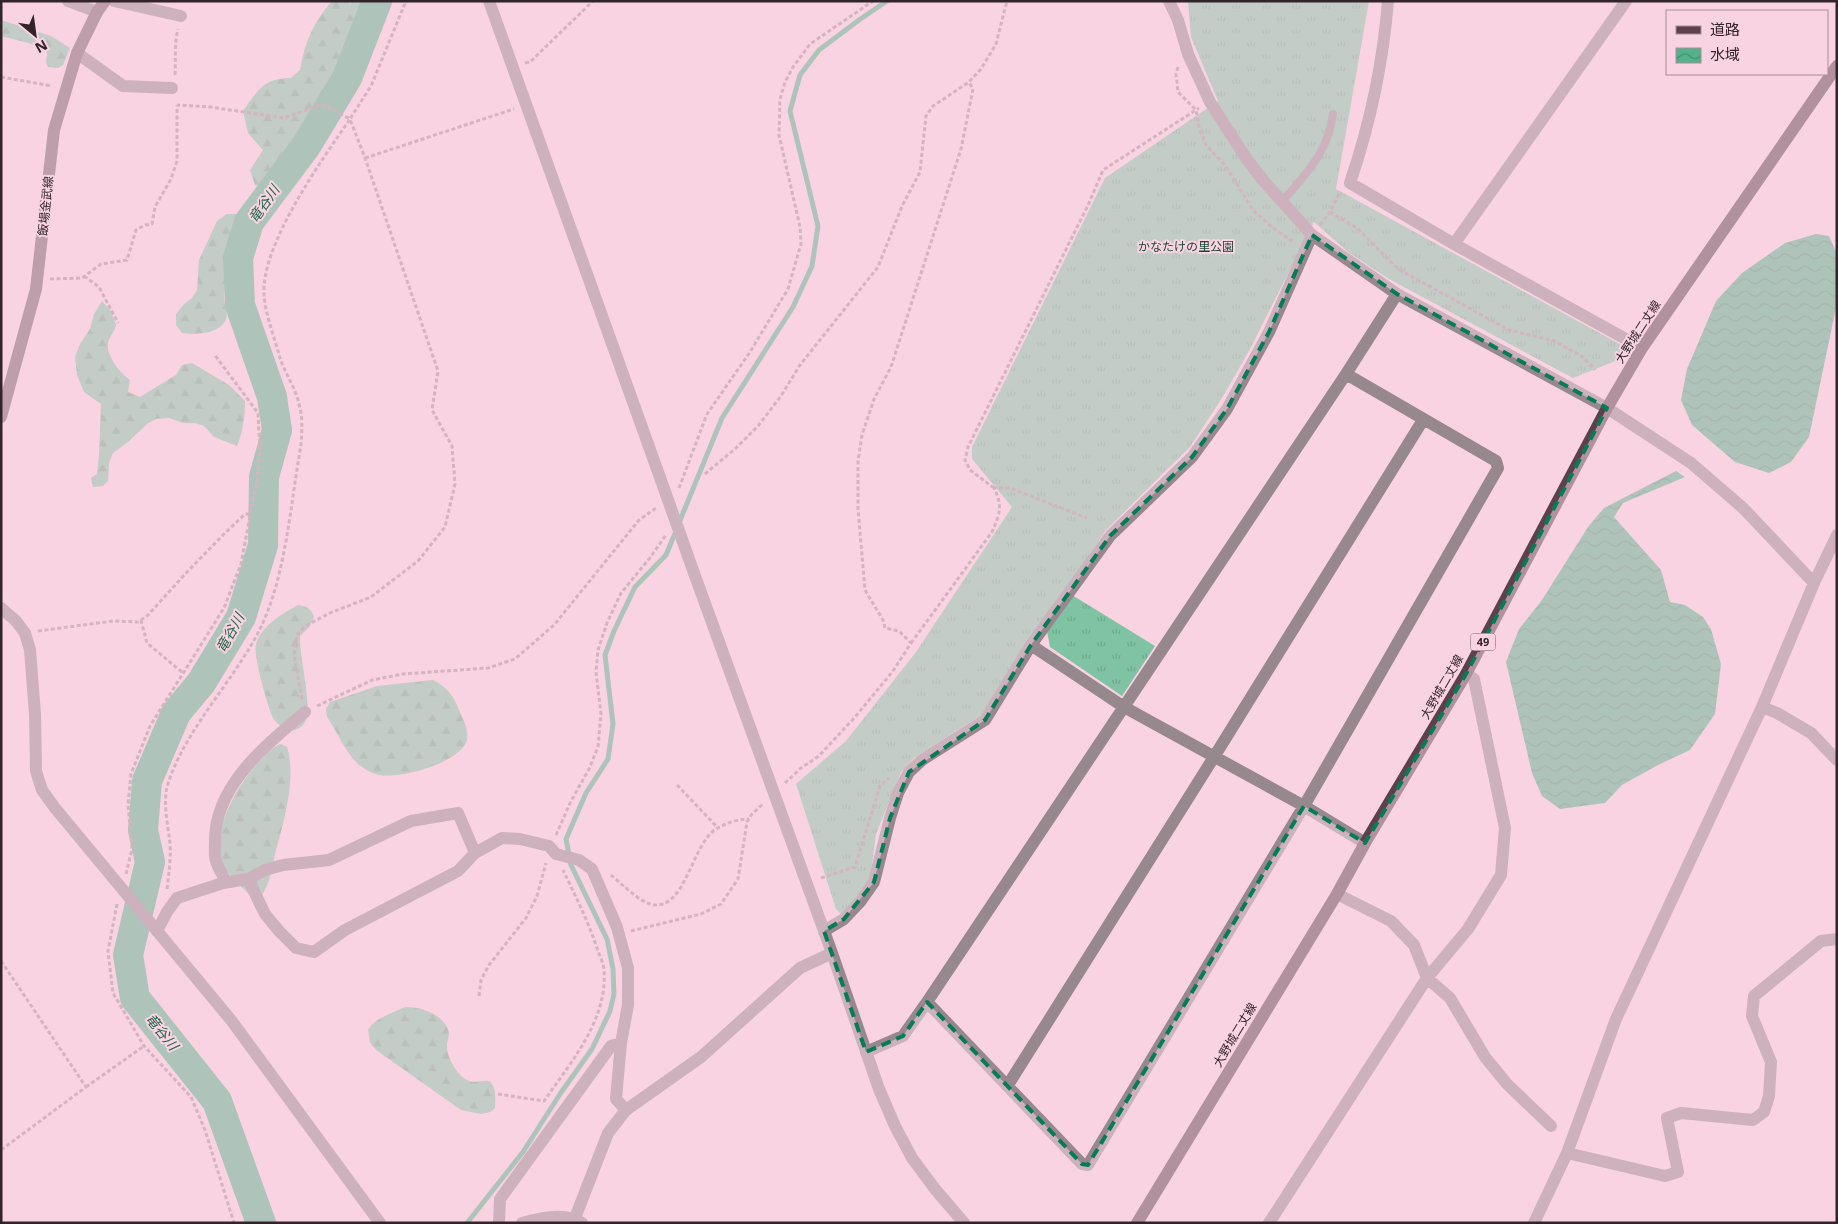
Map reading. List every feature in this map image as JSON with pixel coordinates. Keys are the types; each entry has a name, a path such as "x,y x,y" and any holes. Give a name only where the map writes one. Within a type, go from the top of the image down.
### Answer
{"main road":[{"name":"飯場金武線","path":"1,417 38,279 54,130 77,53 97,12 105,1"},
{"name":"大野城二丈線","path":"1137,1223 1337,894 1365,843 1466,674 1607,408 1642,348 1837,66"}],"street":[{"path":"68,1 97,12"},
{"path":"114,1 181,16"},
{"path":"489,1 832,953 879,1089 895,1126 912,1158 959,1221"},
{"path":"1169,1 1178,20 1190,59 1210,102 1246,158 1312,235 1397,294 1607,408 1691,463 1744,508 1814,583"},
{"path":"1178,1 1178,20"},
{"path":"1388,1 1386,28 1375,90 1362,145 1350,183 1454,244 1642,348"},
{"path":"1454,244 1626,1"},
{"path":"77,53 124,86 172,88"},
{"path":"824,931 844,919 860,902 874,882 898,793 912,770 922,760 985,720 1031,646 1110,536 1192,456 1227,409 1269,332 1312,235"},
{"path":"866,1052 903,1036 927,1002 1346,374 1397,294"},
{"path":"927,1002 1082,1164 1088,1165 1304,806 1498,468 1496,462 1346,374"},
{"path":"1008,1086 1423,420"},
{"path":"1534,1223 1567,1153 1616,1019 1762,707 1814,583 1837,535"},
{"path":"1,608 16,621 25,633 30,650 36,770 42,790 231,1020 380,1223"},
{"path":"1031,646 1124,707 1304,806 1365,843"},
{"path":"1269,1223 1427,978 1468,928 1501,875 1505,828 1474,679 1466,674"},
{"path":"1762,707 1777,713 1811,733 1837,760"},
{"path":"223,882 226,882 215,860 215,833 218,815 242,770 278,734 305,712"},
{"path":"154,927 178,898 223,882 248,879 265,870 283,865 329,860 410,821 458,813 475,853"},
{"path":"248,879 265,914 279,931 296,948 314,952 345,930 458,871 475,853 502,838 520,839 549,846 554,852 579,860 592,869 618,934 628,968 628,1005 616,1099 626,1110"},
{"path":"1337,894 1391,922 1414,945 1427,978 1450,998 1485,1057 1507,1084 1551,1126"},
{"path":"1567,1153 1665,1176 1678,1172 1667,1118 1681,1113 1753,1120 1764,1112 1769,1096 1771,1062 1752,1016 1754,996 1821,941 1837,939"},
{"path":"522,1223 546,1217 578,1221 608,1133 626,1110 701,1057 800,968 832,953"},
{"path":"499,1223 500,1199 611,1046 622,1044"}],"lane":[{"path":"1282,202 1316,162 1331,132 1333,114"}],"path":[{"path":"173,904 166,898 170,866 170,843 166,822 167,787 191,734 258,632 271,602 280,574 301,445 303,429 299,402 286,375 268,311 264,295 265,272 270,255 299,197 371,86 406,1"},
{"path":"513,68 530,62 593,1"},
{"path":"676,495 707,414 750,352 788,289 801,244 800,227 779,135 780,99 785,82 793,67 810,44 873,1"},
{"path":"704,474 736,448 758,426 781,396 800,365 878,267 902,206 920,172 926,116 933,106 969,82 981,69 996,44 1007,1"},
{"path":"38,279 84,276 101,264 127,260 136,230 145,225 152,224 155,207 171,179 177,162 177,105 172,94 172,88 176,52 174,44 181,16"},
{"path":"1190,59 1179,65 1176,74 1178,92 1196,110 1199,127 1206,145 1225,165 1253,210 1274,229 1306,250"},
{"path":"1,77 67,88"},
{"path":"911,643 899,631 885,628 883,620 865,590 858,509 858,461 862,435 874,399 891,367 961,149 973,89 969,82"},
{"path":"783,785 801,768 819,756 856,716 893,671 911,643 992,532 1000,511 999,499 994,488 970,470 965,460 968,447 1085,211 1099,176 1110,165 1210,102"},
{"path":"177,105 210,106 284,118 322,104 350,118 366,158 438,371 432,410 452,446 455,484 445,527 418,561 371,597 330,613 305,626 297,635 294,655 305,712 372,680 403,674 488,668 515,659 554,625 639,520"},
{"path":"366,158 526,105"},
{"path":"1312,235 1330,212 1342,186 1350,183"},
{"path":"1330,212 1357,228 1398,269 1509,330 1554,341 1583,357 1596,370"},
{"path":"84,276 99,287 118,323"},
{"path":"214,354 258,413 260,453 251,514 242,564 224,608 150,726 131,774 128,805 132,849 129,869 120,887 108,951 113,993 144,1046 191,1097 206,1130 234,1223"},
{"path":"994,488 1010,488 1088,518"},
{"path":"25,633 113,621 138,622 148,615 225,533 245,514 251,514"},
{"path":"479,996 480,980 489,965 526,918 537,896 544,868 554,852 557,829 589,769 598,747 601,714 596,665 598,650 607,622 621,592 665,538 667,529"},
{"path":"141,620 148,643 183,673"},
{"path":"821,878 855,868 880,786 902,767 912,770"},
{"path":"677,785 718,828"},
{"path":"618,934 701,914 721,904 738,879 749,819 765,802"},
{"path":"592,869 597,866 610,874 641,900 654,905 668,902 678,893 699,850 718,828 737,819 749,819"},
{"path":"498,1094 544,1101 588,1036 597,1017 602,996 604,968 591,929 554,852"},
{"path":"1,961 86,1086"},
{"path":"1,1150 86,1086 144,1046"}],"highlighted area":[{"path":"1312,235 1397,294 1607,408 1466,674 1365,843 1304,806 1088,1165 1082,1164 927,1002 903,1036 866,1052 824,931 844,919 874,882 890,818 909,772 985,720 1031,645 1110,536 1192,457 1227,409 1269,332"}],"green space":[{"path":"332,1 348,1 350,4 352,1 391,1 371,43 298,164 284,178 273,185 261,187 255,185 250,170 263,150 248,133 243,111 262,87 274,80 291,78 300,70 304,51 311,33"},
{"name":"かなたけの里公園","path":"1188,1 1369,1 1336,189 1627,348 1618,360 1573,378 1389,279 1348,252 1314,222 1249,351 1222,398 1190,447 1106,530 981,715 914,758 901,772 876,834 870,879 846,911 841,914 836,909 796,784 846,741 916,652 1012,507 972,459 972,447 1105,178 1218,101 1191,37"},
{"path":"1,20 51,36 70,48 63,65 58,68 48,67 46,62 47,53 40,46 1,36"},
{"path":"227,214 237,214 242,222 242,230 225,281 224,298 227,318 219,327 209,332 198,334 182,333 176,325 176,314 192,298 197,290 199,260 217,221"},
{"path":"102,301 111,311 116,325 108,343 109,353 118,369 130,380 128,392 140,397 176,375 182,365 192,363 229,385 245,401 243,424 237,446 214,437 204,426 195,423 183,423 169,418 156,419 147,424 113,453 109,463 108,481 103,486 93,487 91,478 97,474 99,455 101,404 84,392 77,375 75,357 80,344 90,329 94,314"},
{"path":"1072,595 1155,646 1122,696 1050,647 1047,631"},
{"path":"298,605 308,608 314,616 310,626 300,636 307,693 307,715 302,726 296,730 288,731 277,723 272,716 258,669 256,644 268,626 279,616"},
{"path":"433,680 452,696 464,721 467,740 462,748 441,763 398,775 369,772 359,765 346,749 327,717 326,709 330,702 377,686"},
{"path":"281,744 287,747 290,759 288,801 267,886 262,895 249,894 224,866 220,848 221,835 229,807 243,782 267,753"},
{"path":"405,1007 430,1012 441,1019 449,1033 447,1049 452,1064 459,1074 467,1080 472,1082 489,1081 492,1083 495,1093 495,1108 490,1112 481,1114 461,1110 376,1050 370,1043 368,1030 379,1019"}],"water":[{"path":"1816,234 1829,236 1837,254 1837,303 1809,437 1791,462 1769,473 1735,462 1692,425 1681,400 1687,369 1716,301 1742,273 1785,243"},
{"path":"1676,471 1685,477 1623,503 1614,517 1661,570 1670,602 1685,605 1703,617 1711,629 1721,664 1715,714 1690,750 1622,785 1605,803 1560,809 1542,796 1532,773 1506,662 1519,629 1542,600 1588,527 1604,508"}],"waterway":[{"name":"竜谷川","path":"261,1223 217,1101 135,998 128,955 150,862 143,830 147,781 176,713 201,683 241,617 263,545 264,477 277,430 272,397 240,305 238,258 249,222 306,146 347,78 377,1"},
{"path":"679,523 722,418 793,307 812,266 818,226 790,111 800,75 819,50 887,1"},
{"path":"467,1223 523,1152 560,1094 592,1049 610,1011 614,994 613,969 607,939 571,865 566,839 586,793 608,759 613,724 605,655 635,587 666,555 676,531"}]}
